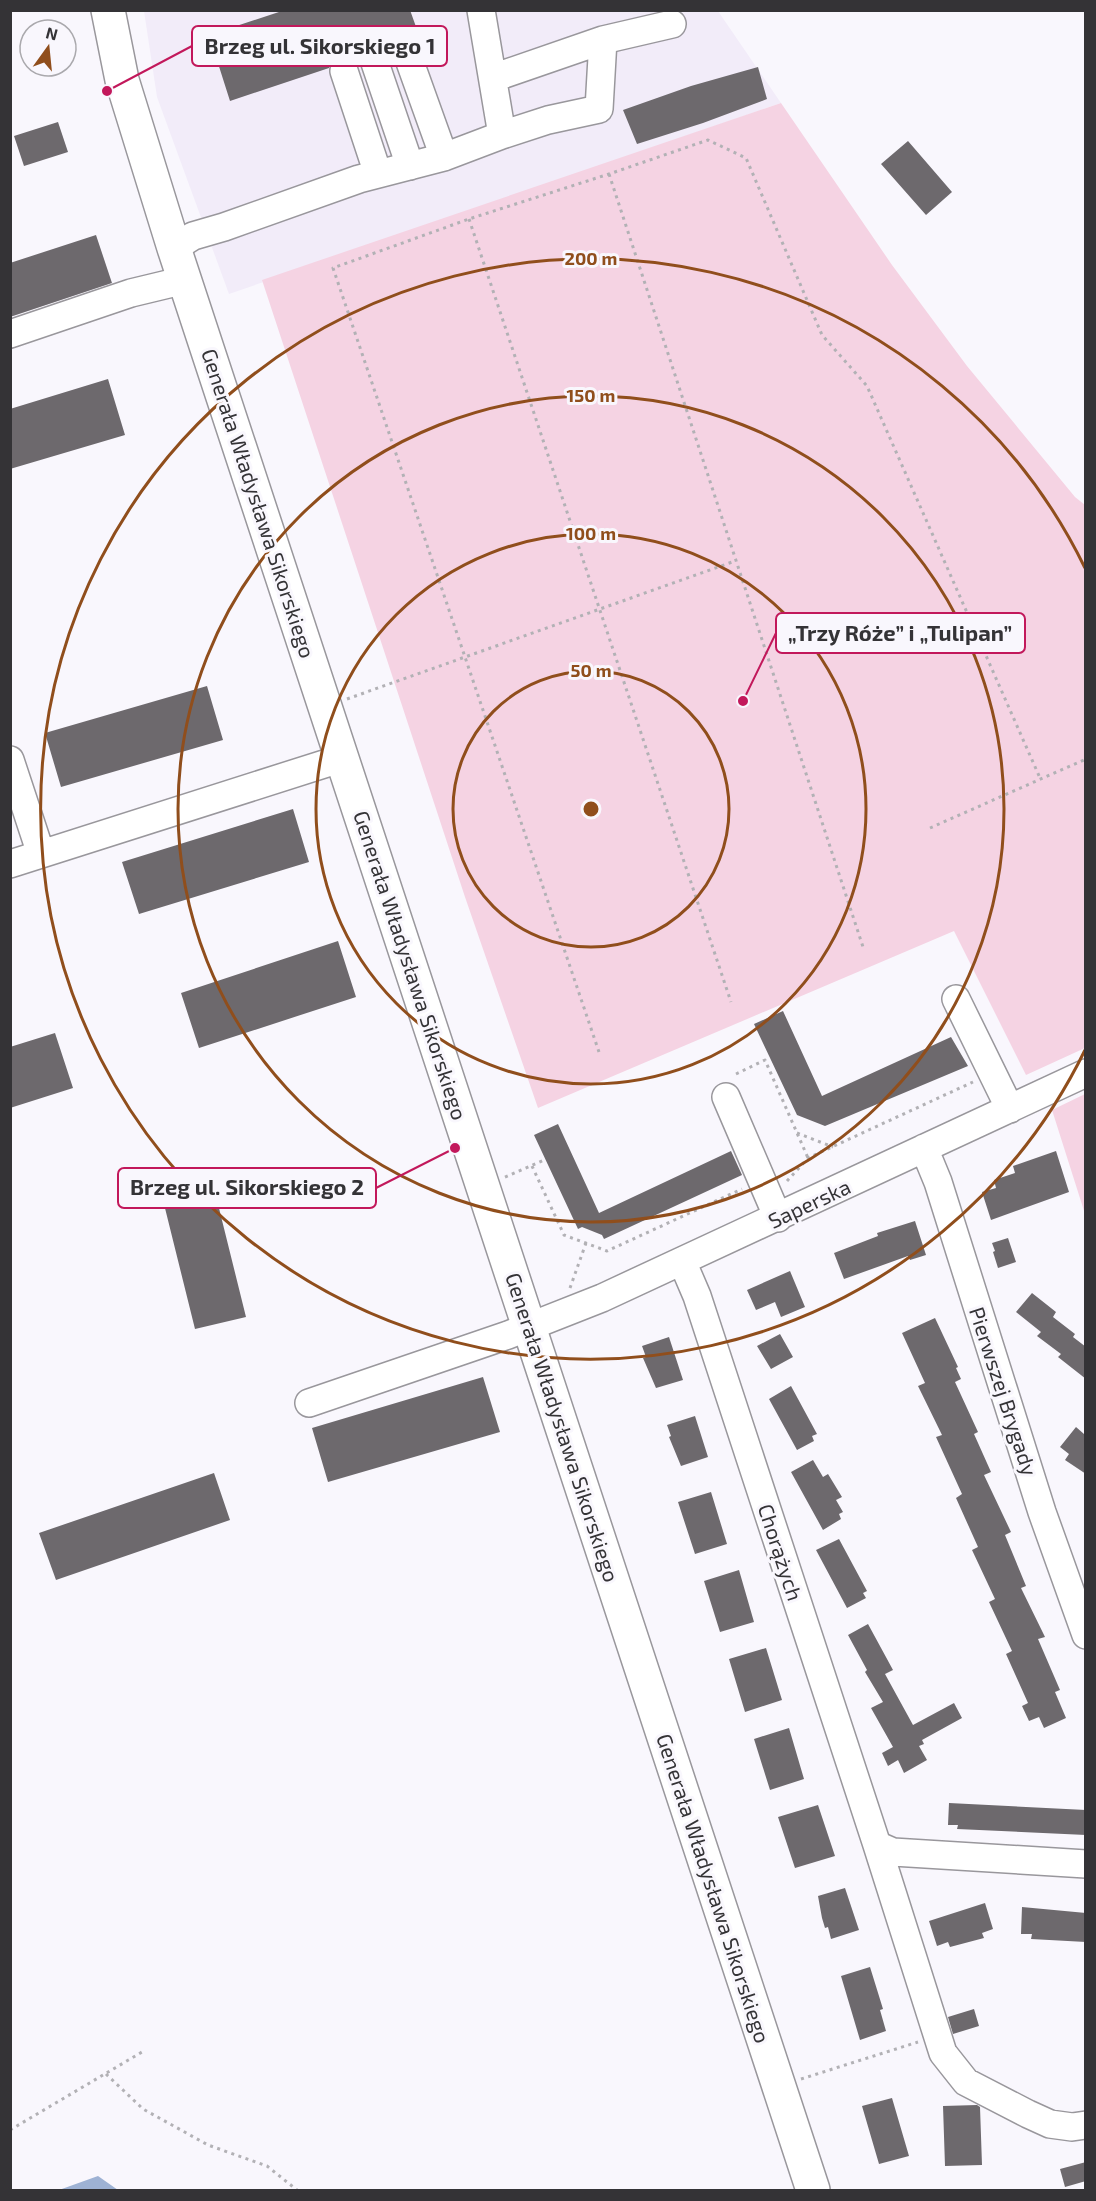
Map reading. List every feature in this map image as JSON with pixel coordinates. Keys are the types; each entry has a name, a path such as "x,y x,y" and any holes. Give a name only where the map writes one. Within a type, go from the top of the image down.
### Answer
{"main road":[{"name":"Generała Władysława Sikorskiego","path":"108,10 122,80 174,248 813,2190"}],"street":[{"path":"482,10 502,135"},
{"path":"493,78 603,40 672,24"},
{"path":"174,248 193,236 359,179 444,157 548,120 599,109 603,40"},
{"path":"406,51 444,157"},
{"path":"374,60 410,166"},
{"path":"344,71 378,174"},
{"path":"10,334 130,293 185,280"},
{"path":"10,864 343,758"},
{"path":"10,760 41,854"},
{"path":"956,999 1010,1109"},
{"name":"Saperska","path":"309,1403 530,1328 602,1298 1086,1074"},
{"path":"731,1086 764,1185 778,1218"},
{"name":"Pierwszej Brygady","path":"924,1148 938,1182 1042,1512 1086,1635"},
{"name":"Chorążych","path":"682,1261 697,1296 943,2053 966,2082 1050,2124 1072,2127 1086,2125"},
{"path":"877,1845 893,1852 1086,1864"}],"path":[{"path":"599,1052 333,268 469,219 708,140 746,158 822,335 867,387 1040,778"},
{"path":"609,174 864,950"},
{"path":"469,219 731,1002"},
{"path":"326,707 735,561"},
{"path":"930,828 1086,759"},
{"path":"731,1086 765,1060 808,1158"},
{"path":"532,1166 564,1235 607,1251 764,1185 784,1183 808,1158 992,1074"},
{"path":"797,1133 833,1147"},
{"path":"502,1179 544,1160"},
{"path":"569,1289 586,1243"},
{"path":"800,2079 938,2036"},
{"path":"10,2130 142,2052"},
{"path":"106,2074 143,2109 208,2145 267,2166 297,2190"}],"shaded area":[{"path":"144,11 718,11 781,103 229,294 157,97"},
{"path":"781,103 892,265 967,366 1075,497 1085,505 1085,1048 1026,1075 954,931 538,1108 465,897 262,280"},
{"path":"1085,1094 1085,1214 1052,1110"}],"water":[{"path":"98,2176 118,2190 59,2190"}],"building":[{"path":"285,10 410,10 420,38 401,36 394,40 391,48 385,49 378,45 370,45 362,50 359,58 355,60 347,56 339,56 332,61 329,68 230,101 209,35"},
{"path":"758,67 767,99 637,144 623,110 691,86"},
{"path":"58,122 68,152 24,166 14,136"},
{"path":"908,141 952,192 926,215 881,164"},
{"path":"96,235 112,283 10,317 10,263"},
{"path":"108,379 125,435 10,469 10,409"},
{"path":"207,686 223,740 61,787 45,733"},
{"path":"293,809 309,862 139,914 122,862"},
{"path":"338,941 356,997 199,1048 181,993"},
{"path":"783,1011 822,1096 951,1037 968,1066 825,1126 797,1115 754,1024"},
{"path":"55,1033 73,1088 10,1108 10,1047"},
{"path":"558,1124 599,1213 731,1151 742,1175 604,1239 602,1235 582,1227 578,1229 534,1135"},
{"path":"1056,1151 1069,1192 991,1220 982,1192 996,1188 994,1180 1015,1173 1013,1166"},
{"path":"212,1180 246,1317 195,1329 161,1192"},
{"path":"915,1221 926,1255 910,1260 908,1256 844,1279 834,1253 878,1236 877,1233"},
{"path":"1008,1238 1016,1262 998,1268 992,1243"},
{"path":"790,1271 805,1307 781,1317 775,1302 756,1310 747,1290"},
{"path":"1032,1293 1056,1312 1053,1317 1075,1334 1073,1337 1086,1347 1086,1379 1058,1357 1061,1354 1037,1336 1041,1332 1016,1312"},
{"path":"935,1318 958,1367 956,1368 961,1379 955,1382 978,1432 974,1434 991,1472 984,1475 1011,1532 1005,1535 1026,1586 1021,1588 1045,1637 1038,1639 1060,1690 1055,1692 1066,1718 1044,1728 1039,1717 1029,1721 1022,1706 1028,1703 1006,1654 1012,1651 989,1602 995,1599 972,1550 978,1547 956,1498 962,1494 936,1437 942,1435 918,1386 925,1383 902,1333"},
{"path":"780,1334 793,1357 771,1369 757,1346"},
{"path":"669,1337 683,1380 656,1388 643,1358 646,1357 642,1346"},
{"path":"483,1377 500,1432 328,1482 312,1428"},
{"path":"791,1386 817,1434 812,1436 814,1441 797,1450 769,1399"},
{"path":"695,1416 708,1457 681,1466 669,1437 671,1436 667,1425"},
{"path":"1076,1427 1084,1434 1086,1432 1086,1474 1065,1460 1069,1454 1060,1447"},
{"path":"813,1460 823,1477 828,1474 842,1497 836,1500 843,1512 839,1514 841,1519 823,1530 791,1472"},
{"path":"214,1473 230,1520 56,1580 39,1533"},
{"path":"711,1492 727,1544 695,1554 678,1502"},
{"path":"839,1539 867,1591 863,1593 866,1598 847,1608 816,1550"},
{"path":"739,1570 754,1622 720,1632 704,1581"},
{"path":"868,1624 893,1670 885,1674 913,1725 954,1703 962,1718 922,1740 924,1744 919,1746 927,1760 904,1773 898,1760 888,1766 882,1753 893,1747 871,1708 883,1702 865,1672 867,1670 848,1635"},
{"path":"766,1648 782,1700 745,1712 729,1659"},
{"path":"789,1728 804,1779 770,1790 754,1739"},
{"path":"949,1803 1086,1810 1086,1835 957,1829 958,1825 948,1825"},
{"path":"818,1805 835,1856 795,1868 778,1817"},
{"path":"845,1888 859,1930 831,1939 828,1927 825,1928 818,1896"},
{"path":"985,1903 993,1929 982,1933 984,1938 950,1947 948,1942 937,1946 929,1921"},
{"path":"1022,1907 1086,1913 1086,1942 1031,1939 1032,1934 1021,1934"},
{"path":"870,1967 883,2009 880,2010 886,2031 860,2040 841,1976"},
{"path":"974,2009 979,2026 953,2034 948,2017"},
{"path":"892,2098 909,2156 879,2164 862,2106"},
{"path":"977,2105 980,2107 982,2165 945,2166 943,2106"},
{"path":"1086,2162 1086,2181 1065,2187 1060,2169"}],"place":[{"name":"Brzeg ul. Sikorskiego 1","path":"107,91"},
{"name":"„Trzy Róże” i „Tulipan”","path":"743,701"},
{"name":"Brzeg ul. Sikorskiego 2","path":"455,1148"}]}
